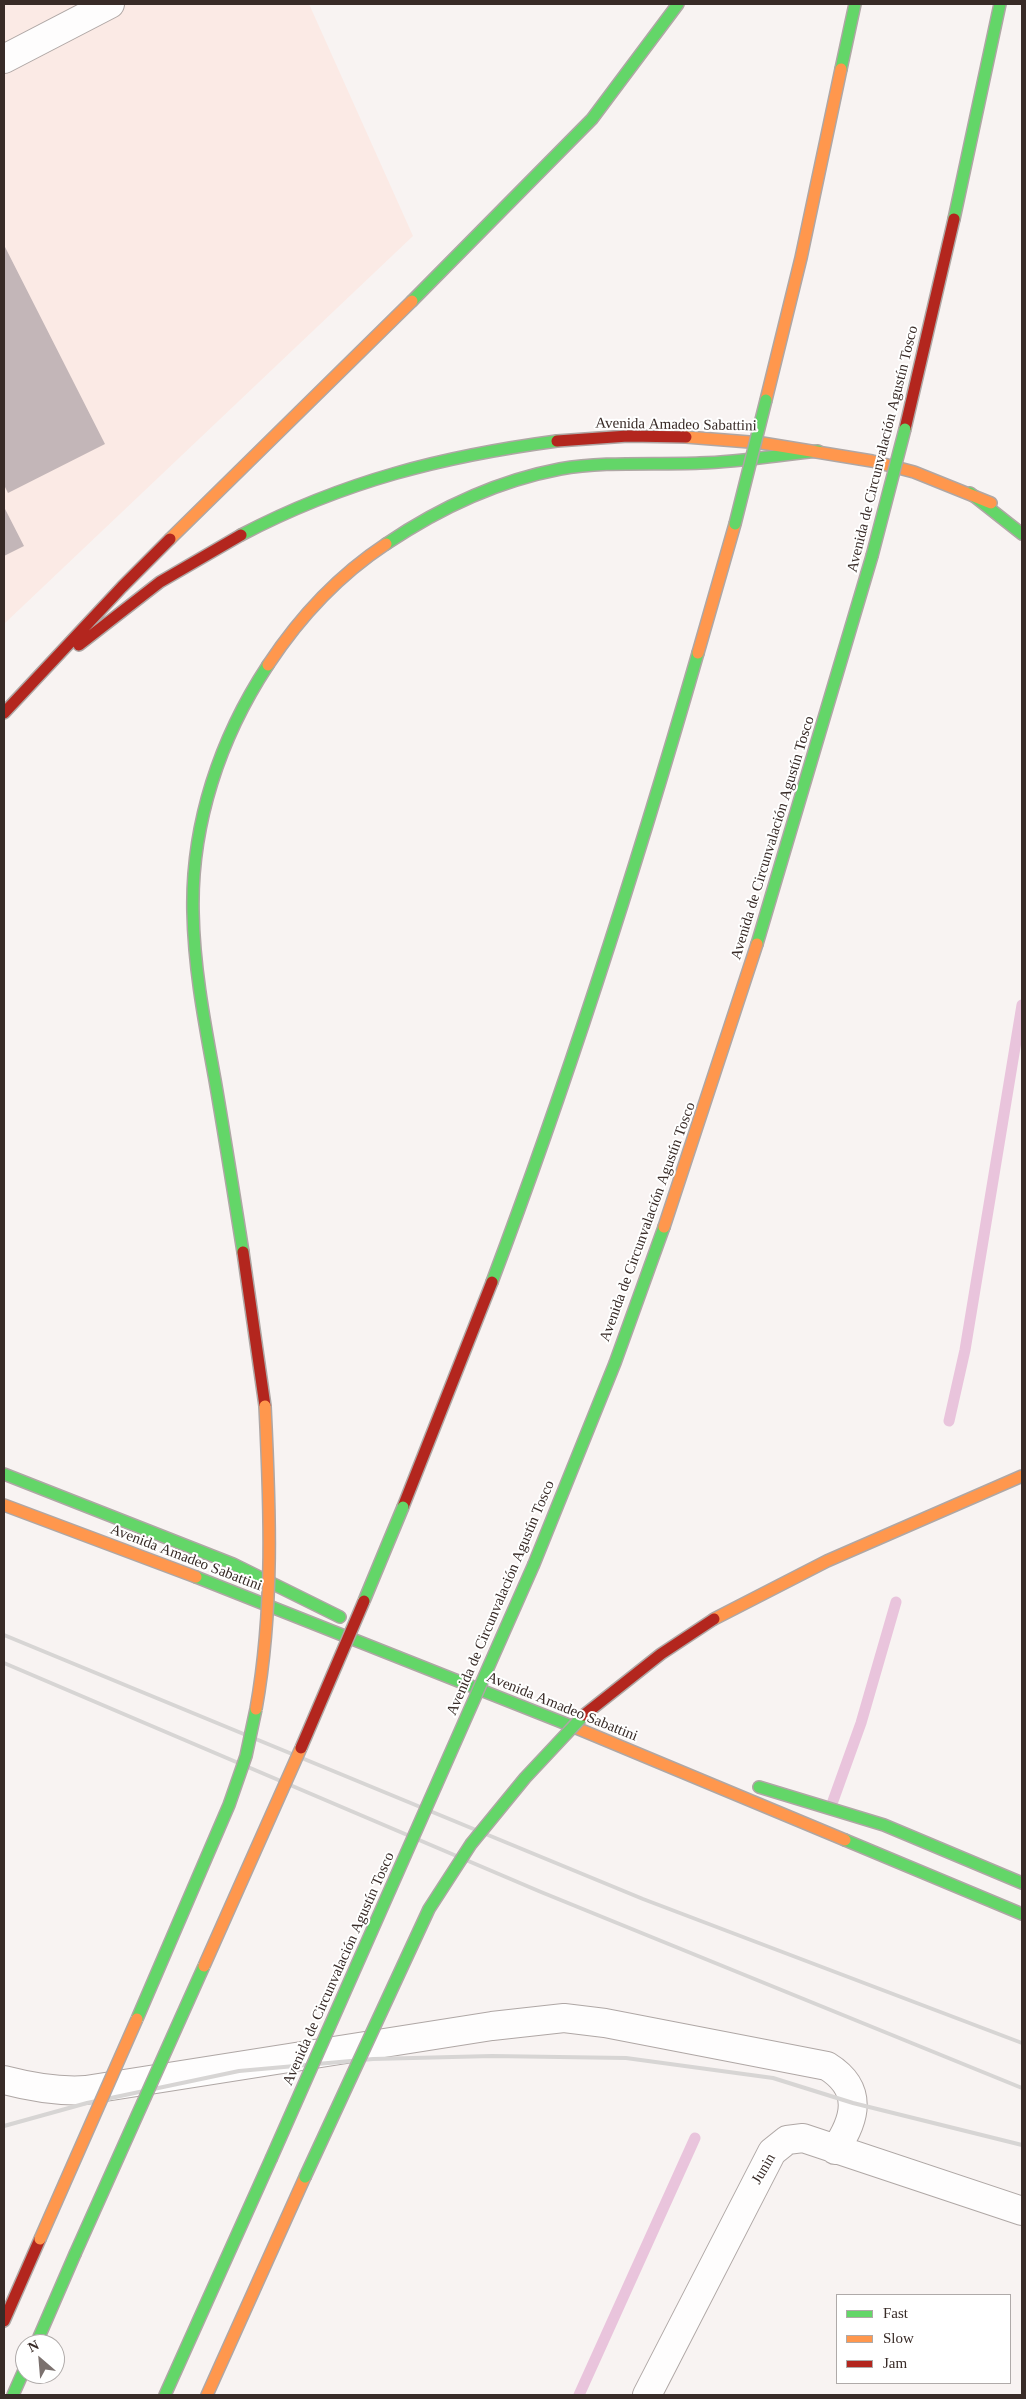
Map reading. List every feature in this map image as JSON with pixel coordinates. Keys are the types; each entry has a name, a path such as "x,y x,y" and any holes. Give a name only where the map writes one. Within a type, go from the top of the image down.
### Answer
{"main road":[{"path":"4,713 122,587 444,270 592,119 678,4"},
{"path":"40,2334 315,1717 403,1507 506,1247 572,1063 631,880 734,524 803,248 855,4"},
{"name":"Avenida de Circunvalación Agustín Tosco","path":"165,2395 534,1564 640,1297 702,1115 770,902 872,556 905,429 960,193 1000,4"},
{"name":"Avenida Amadeo Sabattini","path":"4,713 77,646 131,604 188,565 302,506 367,480 430,462 503,448 572,439 638,436 768,442 912,472 970,493 1014,513"},
{"path":"4,2321 227,1810 242,1769 257,1703 268,1635 270,1517 265,1406 254,1322 204,1009 195,940 193,885 198,834 209,788 226,739 250,692 278,647 314,605 352,568 396,536 440,512 492,488 546,472 597,465 657,462 702,463 818,451"},
{"path":"970,493 1022,534"},
{"path":"4,1474 233,1564 366,1630"},
{"path":"207,2395 392,1985 425,1917 471,1844 525,1778 586,1713 661,1654 714,1619 764,1590 812,1567 1022,1476"},
{"name":"Avenida Amadeo Sabattini","path":"4,1505 179,1570 616,1744 1022,1914"},
{"path":"384,1638 525,1708"},
{"path":"616,1744 731,1779"},
{"path":"750,1785 884,1825 1022,1883"}],"street":[{"path":"4,59 110,4"},
{"path":"4,2080 30,2087 66,2091 86,2090 492,2026 564,2018 615,2025 827,2066 840,2074 846,2082 853,2103 848,2130 835,2150"},
{"name":"Junin","path":"647,2395 772,2152 787,2140 803,2138 1022,2211"}],"shaded area":[{"path":"4,4 309,4 413,236 4,624"}],"building":[{"path":"4,245 105,444 8,493 4,485"},
{"path":"4,507 24,546 4,556"}],"waterway":[{"path":"949,1421 965,1350 1022,1005"},
{"path":"833,1801 861,1723 896,1602"},
{"path":"579,2395 695,2138"}],"railway":[{"path":"4,1635 643,1899 1022,2043"},
{"path":"4,1663 541,1892 1022,2088"},
{"path":"4,2126 87,2103 239,2071 373,2059 492,2056 626,2058 773,2078 853,2103 1022,2145"}],"traffic: fast":[{"path":"412,301 592,119 678,4"},
{"path":"841,69 855,4"},
{"path":"954,219 1000,4"},
{"path":"735,524 766,400"},
{"path":"872,556 905,429"},
{"path":"241,535 318,500 356,485 395,473 474,454 557,441"},
{"path":"386,544 426,519 469,498 514,481 560,469 612,464 683,464 745,460 818,451"},
{"path":"970,493 1022,534"},
{"path":"757,944 872,556"},
{"path":"492,1282 549,1126 627,891 698,653"},
{"path":"243,1252 198,976 193,912 194,879 203,814 212,783 236,722 268,665"},
{"path":"534,1564 615,1363 664,1227"},
{"path":"4,1474 233,1564 340,1617"},
{"path":"364,1601 403,1507"},
{"path":"271,2159 534,1564"},
{"path":"196,1577 574,1727"},
{"path":"137,2019 229,1805 246,1756 256,1709"},
{"path":"305,2177 429,1909 471,1844 525,1778 584,1715"},
{"path":"759,1787 884,1825 1022,1883"},
{"path":"845,1840 1022,1914"},
{"path":"75,2254 204,1966"},
{"path":"165,2395 271,2159"},
{"path":"40,2334 75,2254"},
{"path":"13,2395 18,2384"}],"traffic: slow":[{"path":"766,400 801,258 841,69"},
{"path":"170,539 412,301"},
{"path":"686,437 762,443 872,461 914,472 991,503"},
{"path":"698,653 735,524"},
{"path":"268,665 321,598 352,569 386,544"},
{"path":"664,1227 757,944"},
{"path":"256,1709 266,1634 268,1596 269,1520 265,1406"},
{"path":"714,1619 827,1561 1022,1476"},
{"path":"4,1505 196,1577"},
{"path":"574,1727 845,1840"},
{"path":"204,1966 301,1748"},
{"path":"40,2239 137,2019"},
{"path":"207,2395 305,2177"}],"traffic: jam":[{"path":"905,429 954,219"},
{"path":"557,441 628,436 686,437"},
{"path":"79,645 160,582 241,535"},
{"path":"4,713 122,587 170,539"},
{"path":"243,1252 265,1406"},
{"path":"403,1507 492,1282"},
{"path":"301,1748 364,1601"},
{"path":"584,1715 661,1654 714,1619"},
{"path":"4,2321 40,2239"}]}
